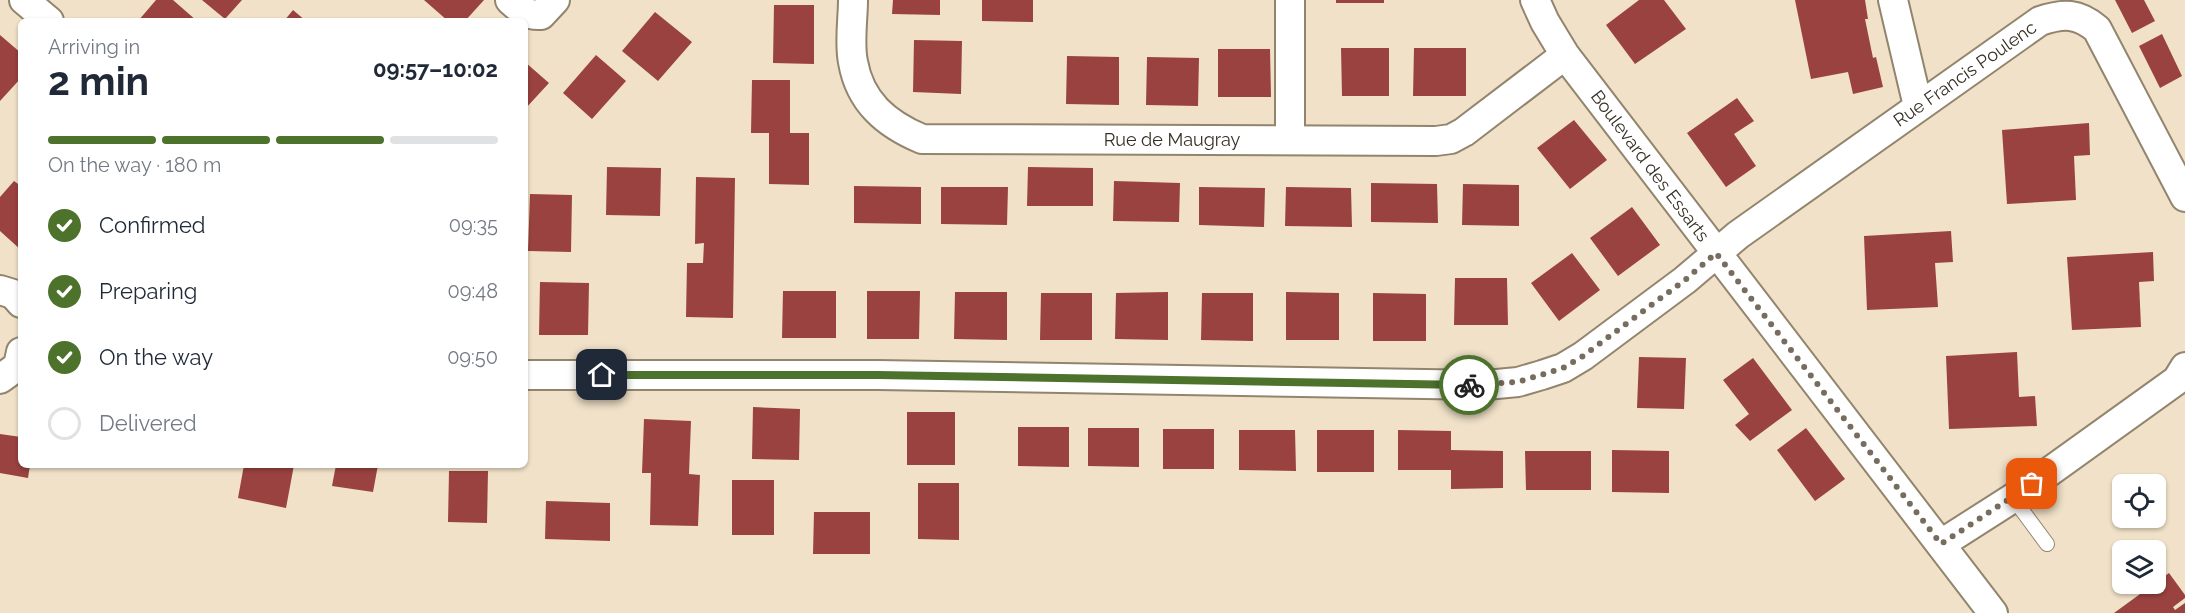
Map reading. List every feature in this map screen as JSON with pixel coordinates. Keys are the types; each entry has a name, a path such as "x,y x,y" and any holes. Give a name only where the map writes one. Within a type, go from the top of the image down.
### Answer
{"street":[{"path":"24,0 45,18"},
{"path":"510,0 532,16 541,15 555,0"},
{"name":"Rue de Maugray","path":"854,0 853,61 861,85 882,117 900,130 922,139 1436,141 1451,139 1464,132 1565,55"},
{"path":"1290,0 1290,140"},
{"name":"Boulevard des Essarts","path":"1535,0 1565,55 1993,613"},
{"path":"1893,0 1918,106"},
{"name":"Rue Francis Poulenc","path":"528,375 878,375 1486,385 1518,382 1563,368 1583,356 1685,280 1738,235 1918,106 2040,21 2069,8 2097,30 2185,197"},
{"path":"0,290 13,294 18,300"},
{"path":"0,379 18,366"},
{"path":"1941,544 2013,498 2177,380 2185,367"}],"lane":[{"path":"2013,498 2048,544"}],"building":[{"path":"156,0 173,0 194,18 141,18"},
{"path":"202,0 242,0 224,18"},
{"path":"424,0 484,0 468,18 445,18"},
{"path":"893,0 940,0 940,15 892,14"},
{"path":"982,0 1033,0 1033,22 982,21"},
{"path":"1336,0 1384,0 1384,3 1336,3"},
{"path":"1639,0 1664,0 1686,29 1635,64 1606,25"},
{"path":"1795,0 1865,0 1868,19 1865,19 1873,58 1876,57 1883,87 1853,94 1848,72 1811,79"},
{"path":"2115,0 2144,0 2155,21 2132,33"},
{"path":"774,5 814,5 814,64 773,63"},
{"path":"293,10 302,18 286,18"},
{"path":"655,12 692,42 658,81 622,51"},
{"path":"2162,34 2182,76 2160,88 2139,46"},
{"path":"0,35 18,50 18,81 0,101"},
{"path":"914,40 962,41 961,94 913,92"},
{"path":"1341,48 1389,48 1389,96 1342,96"},
{"path":"1414,48 1466,48 1466,96 1413,96"},
{"path":"1218,49 1270,49 1271,97 1218,97"},
{"path":"596,55 626,81 592,119 563,93"},
{"path":"1067,56 1119,57 1119,105 1066,104"},
{"path":"1147,57 1199,58 1198,106 1146,105"},
{"path":"528,65 549,83 528,106"},
{"path":"752,80 790,80 790,133 809,133 809,185 769,184 769,133 751,133"},
{"path":"1737,98 1754,121 1734,134 1756,166 1726,187 1687,133"},
{"path":"1574,120 1607,160 1570,189 1537,148"},
{"path":"2089,123 2090,155 2074,156 2076,200 2007,204 2002,130"},
{"path":"607,167 661,168 660,216 606,215"},
{"path":"1028,167 1093,168 1093,206 1027,206"},
{"path":"696,177 735,178 733,318 686,317 687,263 703,263 704,243 695,244"},
{"path":"14,181 18,184 18,247 0,231 0,197"},
{"path":"1114,181 1180,183 1179,222 1113,221"},
{"path":"1371,183 1437,184 1438,223 1371,222"},
{"path":"1463,184 1519,185 1519,226 1462,225"},
{"path":"854,186 921,187 921,224 854,223"},
{"path":"941,187 1008,187 1007,225 941,224"},
{"path":"1199,187 1265,188 1264,227 1199,225"},
{"path":"1286,187 1351,188 1352,227 1285,226"},
{"path":"530,194 572,195 571,252 528,251"},
{"path":"1632,207 1660,245 1618,276 1590,238"},
{"path":"1951,231 1953,262 1935,263 1938,307 1867,310 1864,236"},
{"path":"2153,252 2154,281 2139,282 2141,327 2072,330 2067,257"},
{"path":"1572,253 1600,290 1559,321 1531,283"},
{"path":"1455,278 1507,278 1508,325 1454,325"},
{"path":"540,282 589,283 588,335 539,335"},
{"path":"783,291 836,291 836,338 782,338"},
{"path":"867,291 920,291 919,339 867,339"},
{"path":"955,292 1007,292 1007,340 954,339"},
{"path":"1168,292 1168,340 1115,339 1116,293"},
{"path":"1286,292 1339,293 1339,340 1286,340"},
{"path":"1041,293 1092,293 1092,340 1040,340"},
{"path":"1202,293 1253,293 1253,341 1201,340"},
{"path":"1373,293 1426,294 1426,341 1373,341"},
{"path":"2017,352 2019,397 2035,396 2037,426 1949,429 1946,356"},
{"path":"1639,357 1686,358 1684,409 1637,408"},
{"path":"1753,358 1792,410 1750,441 1735,425 1749,414 1723,380"},
{"path":"753,407 800,409 799,460 752,459"},
{"path":"907,412 955,412 955,465 907,465"},
{"path":"644,419 691,421 689,474 700,475 698,526 650,525 651,473 642,473"},
{"path":"1018,427 1069,427 1069,467 1018,466"},
{"path":"1088,428 1139,428 1139,467 1088,466"},
{"path":"1806,428 1845,479 1815,501 1777,450"},
{"path":"1163,429 1214,429 1214,469 1163,469"},
{"path":"1239,430 1295,430 1296,471 1239,470"},
{"path":"1317,430 1374,430 1374,472 1317,472"},
{"path":"1398,430 1451,431 1451,450 1503,451 1503,488 1451,489 1451,470 1398,470"},
{"path":"0,434 18,437 18,468 30,468 28,478 0,473"},
{"path":"1612,450 1669,451 1669,493 1612,492"},
{"path":"1525,451 1591,451 1591,490 1526,490"},
{"path":"243,468 293,468 286,508 238,498"},
{"path":"335,468 377,468 373,492 332,486"},
{"path":"449,471 488,471 487,523 448,522"},
{"path":"732,480 774,480 774,535 732,535"},
{"path":"918,483 959,483 959,540 918,539"},
{"path":"546,501 610,503 610,541 545,539"},
{"path":"814,512 870,512 870,554 813,554"},
{"path":"2169,573 2185,595 2185,598 2173,607 2175,610 2185,603 2185,613 2114,613 2140,594 2166,594 2166,575"}],"way so far":[{"path":"1469,385 1518,382 1563,368 1583,356 1685,280 1716,253 1941,544 2032,484"}],"route":[{"path":"602,375 878,375 1469,385"}]}
